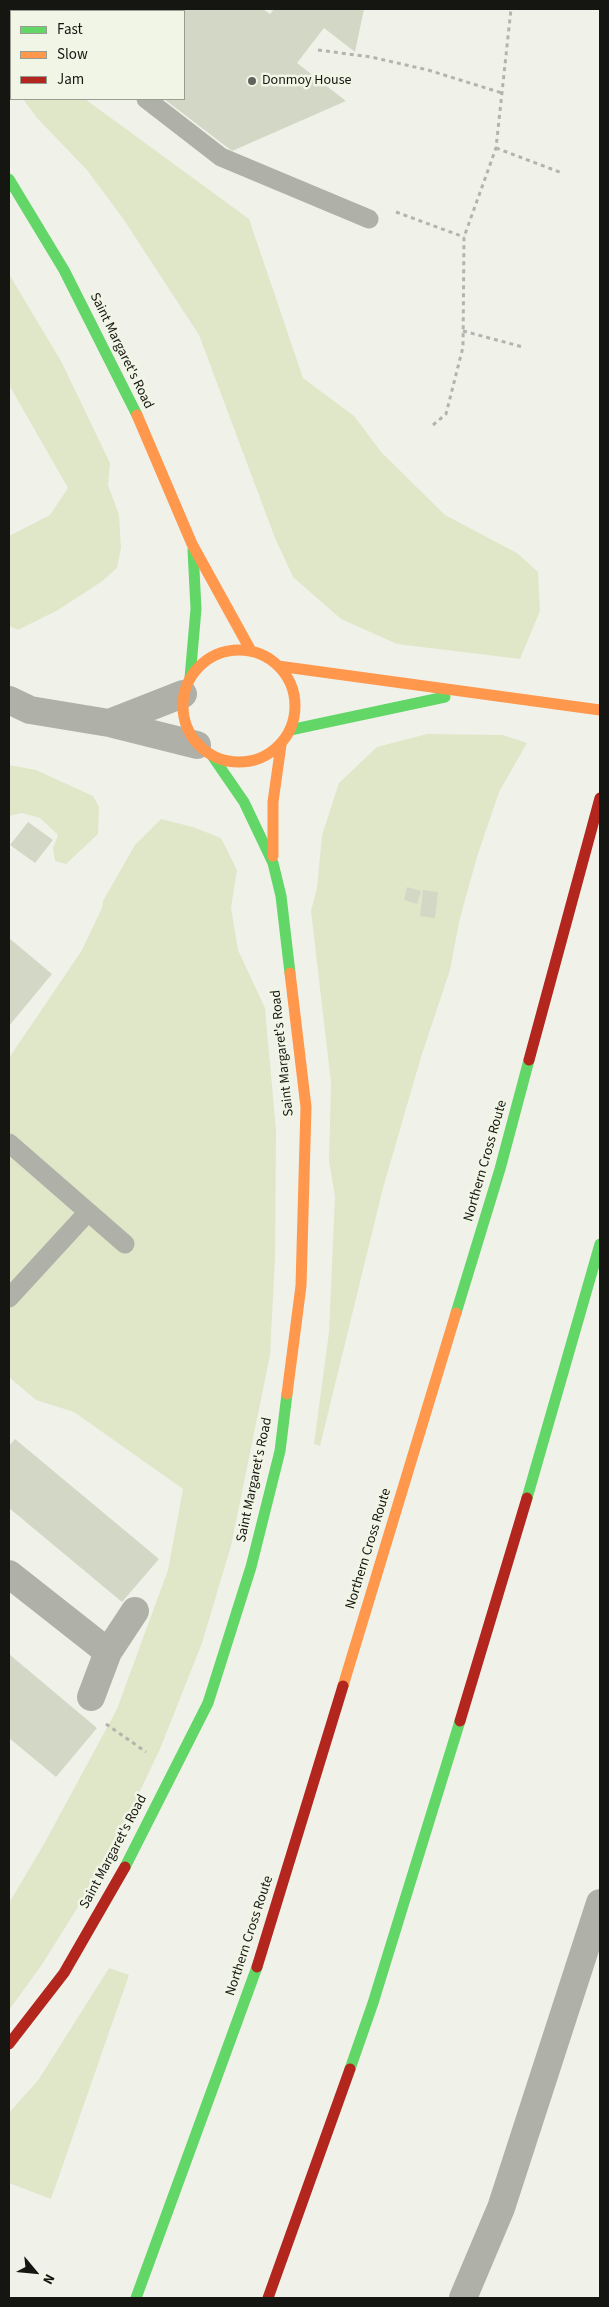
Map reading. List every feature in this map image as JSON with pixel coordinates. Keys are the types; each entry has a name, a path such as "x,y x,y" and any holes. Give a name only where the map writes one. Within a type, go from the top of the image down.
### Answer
{"main road":[{"name":"Saint Margaret's Road","path":"9,179 64,270 134,409 192,544 251,651"},
{"name":"Saint Margaret's Road","path":"186,686 196,609 192,544"},
{"path":"233,650 251,651 265,656 278,666 288,679 294,696 295,713 290,730 280,745 267,756 250,762 231,763 205,751 187,729 182,711 186,686 201,664 216,655 233,650"},
{"path":"278,666 463,693 600,710"},
{"path":"290,730 463,693"},
{"name":"Saint Margaret's Road","path":"273,863 273,802 280,745"},
{"name":"Saint Margaret's Road","path":"9,2044 64,1973 129,1859 208,1703 251,1568 280,1451 302,1286 306,1108 281,896 273,863 244,802 205,751"},
{"name":"Northern Cross Route","path":"136,2298 263,1948 500,1168 600,798"},
{"path":"268,2298 373,2003 503,1580 600,1244"}],"street":[{"path":"109,724 186,686"},
{"path":"9,700 30,710 109,724 205,751"},
{"path":"9,1574 108,1652"},
{"path":"91,1697 108,1652 135,1611"},
{"path":"463,2298 501,2208 600,1903"}],"lane":[{"path":"147,100 220,157 369,219"},
{"path":"9,1143 125,1244"},
{"path":"9,1298 88,1212"}],"path":[{"path":"433,425 446,414 463,347 464,237 496,148 511,9"},
{"path":"318,50 371,57 428,70 502,93"},
{"path":"496,148 562,173"},
{"path":"393,211 464,237"},
{"path":"463,331 523,347"},
{"path":"91,1697 86,1708 152,1756"}],"green space":[{"path":"24,100 86,100 249,219 303,378 354,416 382,453 445,515 517,553 538,572 540,611 520,659 397,644 341,619 293,577 275,538 199,335 124,220 87,170 37,118"},
{"path":"9,274 61,361 110,463 108,485 119,515 121,548 117,568 101,582 58,610 18,630 9,626 9,536 50,515 68,488 9,385"},
{"path":"427,734 503,735 527,743 499,792 477,857 460,918 450,970 421,1057 383,1188 320,1446 314,1444 329,1332 335,1197 329,1160 331,1083 311,911 317,888 322,835 339,783 377,747"},
{"path":"9,765 36,770 93,796 99,807 98,834 66,864 55,861 53,848 58,835 40,818 22,813 9,816"},
{"path":"161,819 193,827 221,838 237,870 231,908 238,950 265,1008 276,1130 275,1258 270,1355 231,1546 202,1643 160,1749 105,1864 41,1966 9,2010 9,1903 44,1844 117,1709 168,1570 183,1489 74,1412 36,1400 9,1377 9,1058 82,950 102,908 103,901 135,845"},
{"path":"109,1968 129,1975 51,2199 9,2183 9,2113 39,2079"}],"building":[{"name":"Donmoy House","path":"48,9 263,9 270,14 274,9 364,9 355,52 324,28 297,63 346,101 232,151 165,100 185,100 185,10"},
{"path":"28,822 53,840 35,863 10,845"},
{"path":"407,887 421,891 417,904 404,900"},
{"path":"423,890 438,892 435,918 420,916"},
{"path":"9,938 52,974 9,1026"},
{"path":"15,1439 159,1559 122,1602 9,1508 9,1446"},
{"path":"9,1654 97,1728 56,1777 9,1738"}],"traffic: fast":[{"path":"9,179 64,270 137,415"},
{"path":"190,678 196,609 193,550"},
{"path":"290,730 445,697"},
{"path":"213,757 244,802 273,863 281,896 290,973"},
{"path":"456,1313 500,1169 529,1060"},
{"path":"527,1498 600,1244"},
{"path":"125,1867 208,1703 251,1567 280,1451 287,1394"},
{"path":"350,2069 373,2003 460,1721"},
{"path":"136,2298 257,1967"}],"traffic: slow":[{"path":"137,415 192,544 251,651"},
{"path":"239,650 261,654 279,666 291,684 295,706 291,728 279,746 261,758 239,762 217,758 199,746 187,728 183,706 187,684 199,666 217,654 239,650"},
{"path":"278,666 600,710"},
{"path":"273,856 273,802 281,745"},
{"path":"287,1394 301,1286 306,1107 290,973"},
{"path":"343,1686 456,1313"}],"traffic: jam":[{"path":"529,1060 600,798"},
{"path":"460,1721 527,1498"},
{"path":"257,1967 343,1686"},
{"path":"9,2044 64,1973 125,1867"},
{"path":"268,2298 350,2069"}],"place":[{"name":"Donmoy House","path":"252,81"}]}
